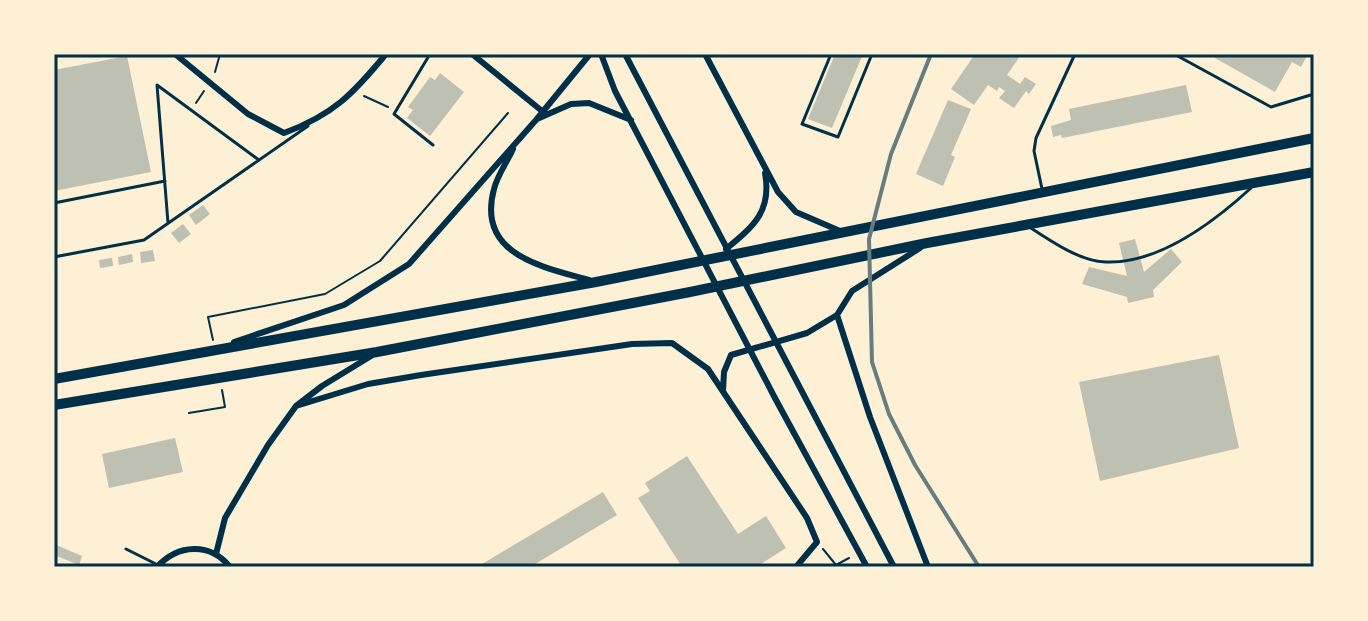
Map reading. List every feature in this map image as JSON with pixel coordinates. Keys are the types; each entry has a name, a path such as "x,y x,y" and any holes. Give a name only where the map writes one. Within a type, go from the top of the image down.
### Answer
{"highway":[{"path":"54,379 596,282 1314,138"},
{"path":"54,405 377,352 927,243 1314,172"}],"street":[{"path":"175,54 248,114 284,133 315,121 357,89 386,54"},
{"path":"472,54 542,111"},
{"path":"196,355 344,305 409,264 590,54"},
{"path":"601,54 615,91 867,567"},
{"path":"625,54 894,567"},
{"path":"705,54 778,192 796,212 843,232"},
{"path":"536,120 571,104 589,103 631,120"},
{"path":"517,140 494,189 491,217 501,241 521,259 596,282"},
{"path":"714,259 750,230 764,209 768,190 764,169"},
{"path":"723,391 724,372 731,355 807,333 837,315 852,291 927,243"},
{"path":"837,315 870,417 928,567"},
{"path":"296,406 368,384 408,377 632,344 672,343 708,369 807,518 817,542 796,567"},
{"path":"216,554 225,518 268,445 296,406 377,352"},
{"path":"158,566 171,554 186,548 202,548 216,554 230,567"}],"lane":[{"path":"54,55 60,54"},
{"path":"430,54 394,114 433,145"},
{"path":"831,54 802,124 838,137 872,54"},
{"path":"1043,192 1034,151 1036,138 1075,54"},
{"path":"1174,54 1271,107 1314,94"},
{"path":"168,223 157,85 259,160"},
{"path":"54,257 144,240 315,121"},
{"path":"54,203 165,181"},
{"path":"1025,225 1068,251 1106,262 1143,256 1190,236 1221,215 1257,183"},
{"path":"126,549 158,566"}],"path":[{"path":"191,110 210,83 220,54"},
{"path":"360,94 396,110"},
{"path":"208,317 325,294 380,261 508,113"},
{"path":"189,413 225,407"},
{"path":"817,542 836,565 849,558"}],"building":[{"path":"835,54 863,54 832,128 808,119"},
{"path":"975,54 1017,54 1020,56 1007,75 1020,84 1025,77 1036,84 1029,94 1026,91 1014,108 999,98 1005,91 999,87 997,91 988,85 974,105 951,89"},
{"path":"1208,54 1308,54 1301,67 1292,62 1275,92"},
{"path":"127,56 151,172 54,191 54,70"},
{"path":"440,73 464,92 430,136 407,118 413,110 408,107 430,77 435,80"},
{"path":"1186,85 1192,112 1062,138 1061,135 1053,137 1051,126 1071,120 1069,109"},
{"path":"948,100 971,109 951,155 955,157 943,186 916,174"},
{"path":"203,205 210,214 196,225 189,215"},
{"path":"183,224 191,234 179,243 171,233"},
{"path":"1135,239 1144,272 1171,249 1182,262 1153,290 1154,297 1128,303 1127,297 1082,284 1089,267 1127,276 1119,243"},
{"path":"153,250 155,261 141,263 140,252"},
{"path":"132,254 133,262 119,265 118,257"},
{"path":"112,258 113,266 100,268 99,260"},
{"path":"1219,355 1239,448 1100,481 1079,382"},
{"path":"175,438 183,472 109,488 102,454"},
{"path":"687,456 738,534 766,516 786,548 756,567 682,567 638,498 650,491 645,483"},
{"path":"603,492 617,515 530,567 477,567"},
{"path":"54,544 82,556 79,565 54,555"}],"railway":[{"path":"931,54 891,154 869,239 872,362 889,414 915,465 979,567"}]}
